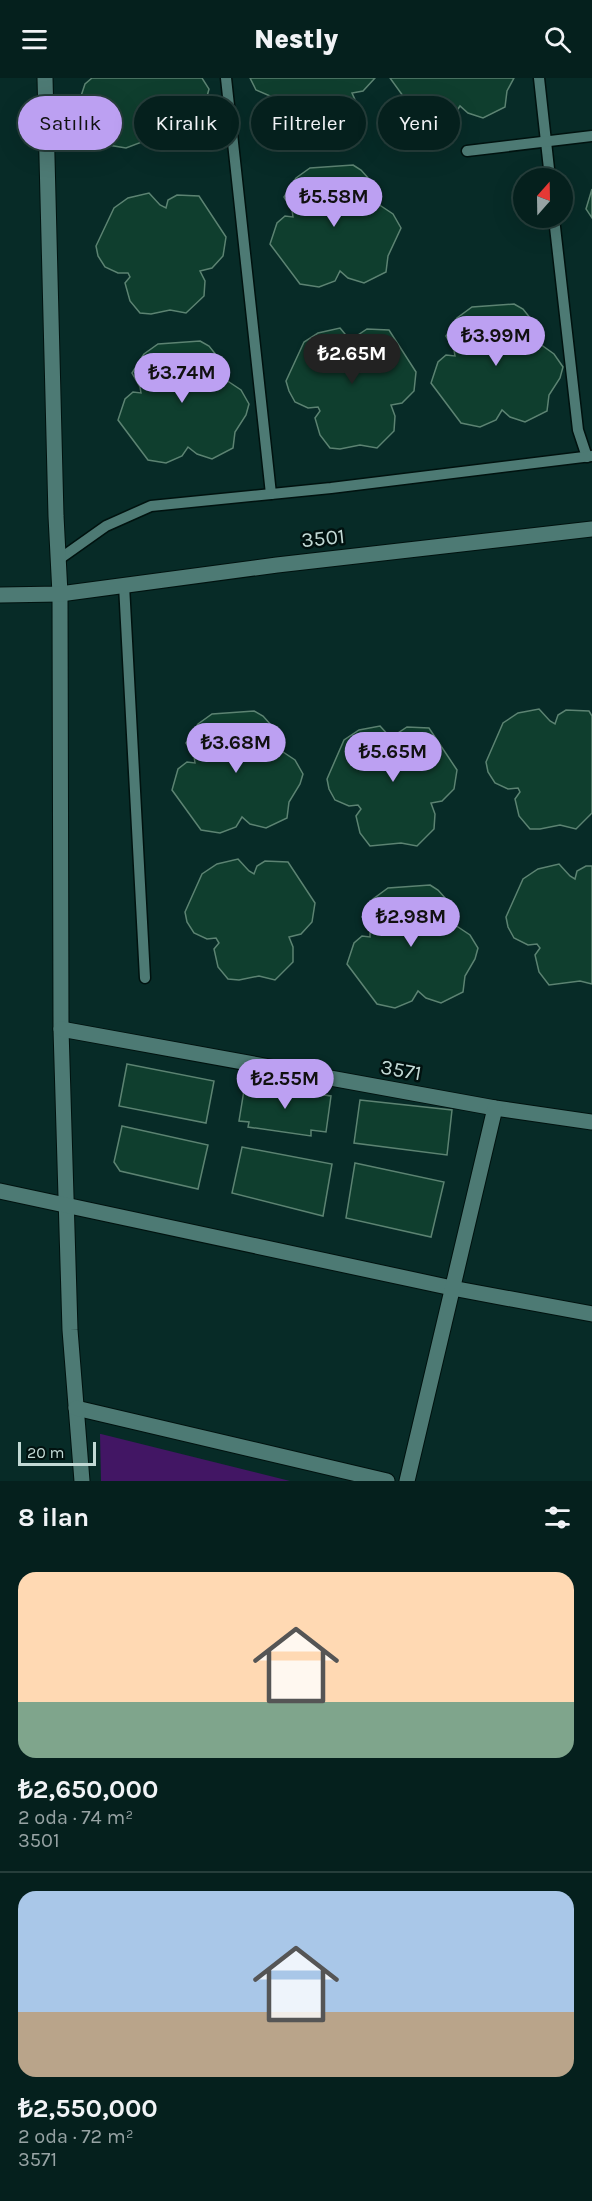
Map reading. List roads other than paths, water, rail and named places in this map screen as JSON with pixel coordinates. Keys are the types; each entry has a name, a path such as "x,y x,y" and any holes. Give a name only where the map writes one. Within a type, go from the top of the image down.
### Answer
{"street":[{"path":"45,78 60,594 61,1029 70,1330 82,1481"},
{"name":"3501","path":"0,595 60,594 277,564 592,529"},
{"name":"3571","path":"61,1029 495,1108 592,1122"},
{"path":"407,1481 495,1108"},
{"path":"0,1191 452,1288 592,1314"},
{"path":"76,1408 387,1481"}],"lane":[{"path":"226,78 271,494"},
{"path":"539,78 549,168"},
{"path":"467,151 592,136"},
{"path":"58,560 106,526 151,506 589,457 578,430 555,228"},
{"path":"124,585 145,978"}]}
